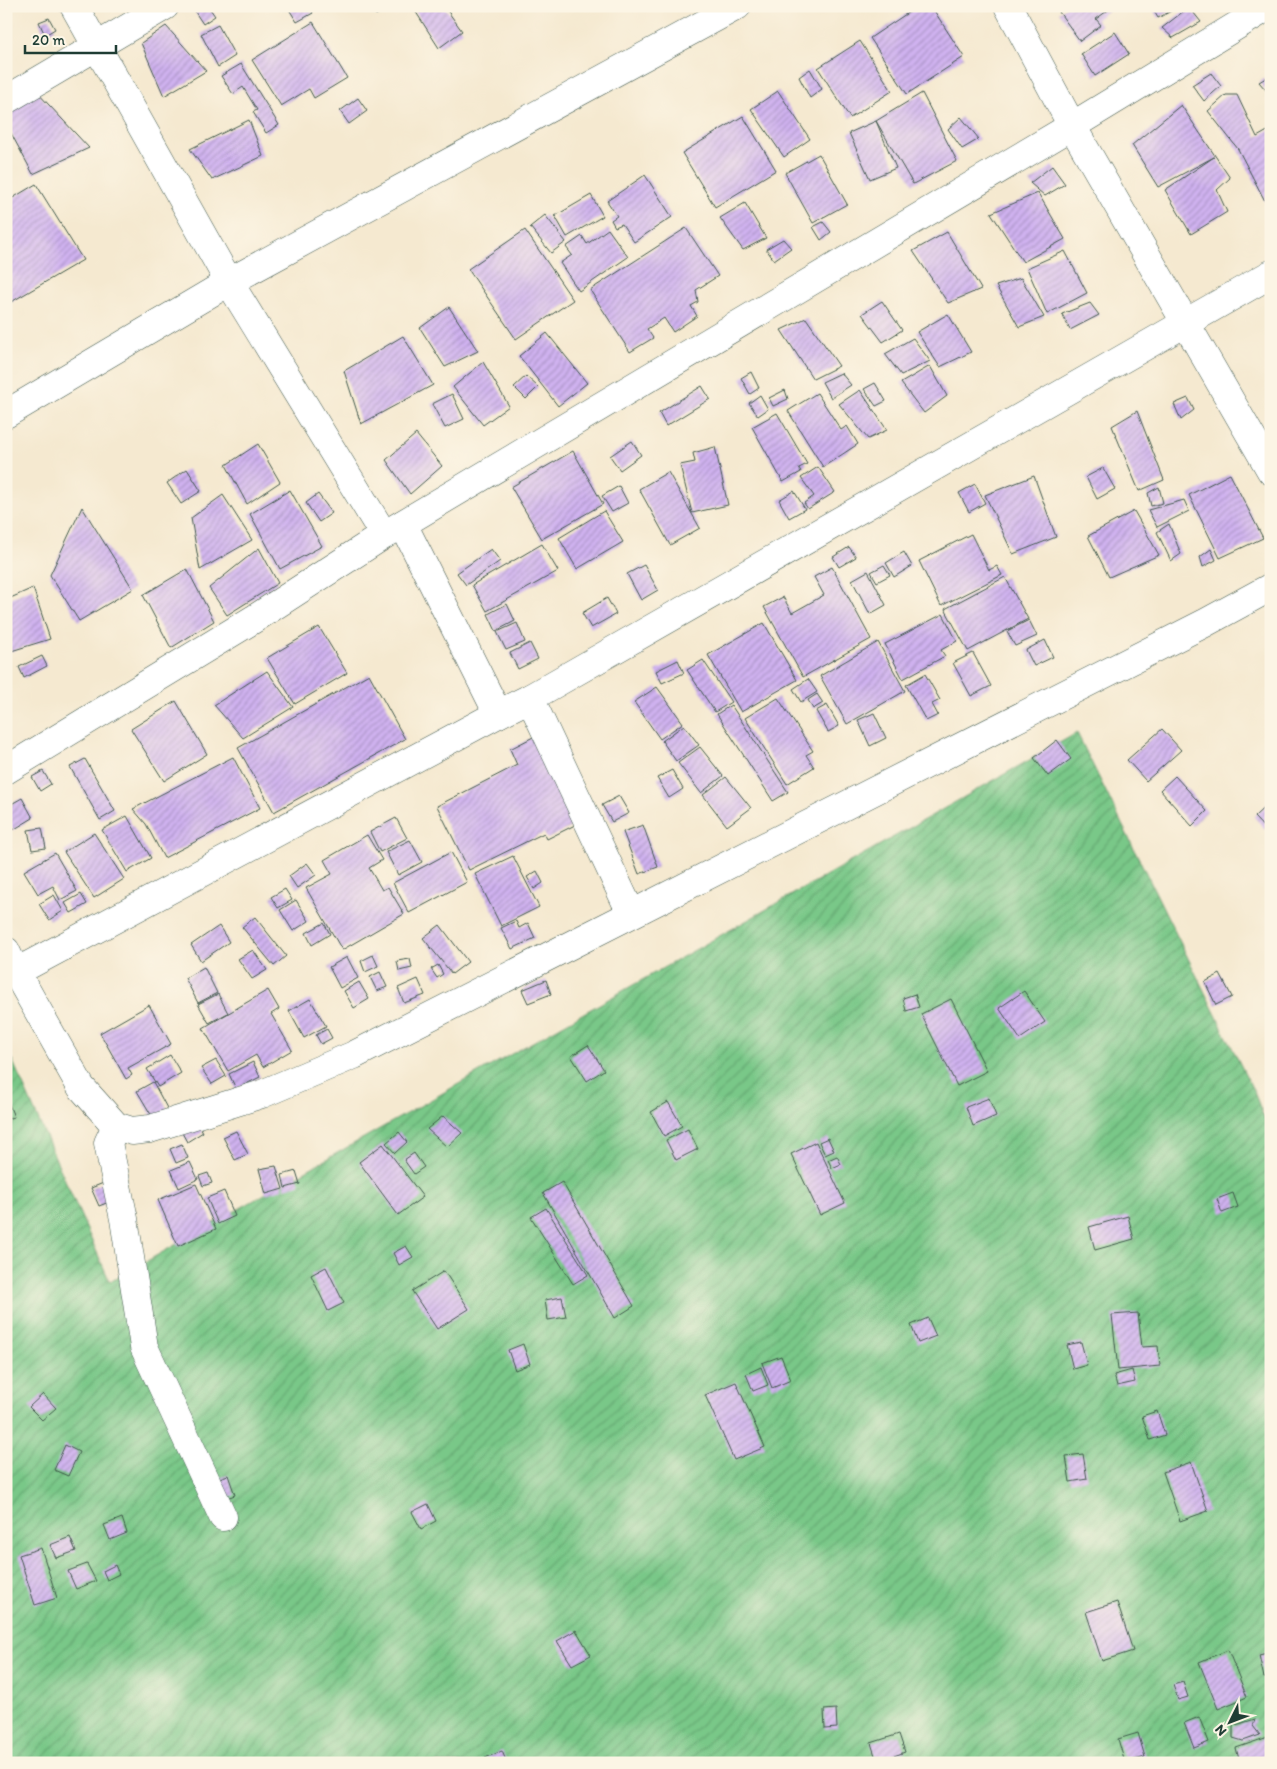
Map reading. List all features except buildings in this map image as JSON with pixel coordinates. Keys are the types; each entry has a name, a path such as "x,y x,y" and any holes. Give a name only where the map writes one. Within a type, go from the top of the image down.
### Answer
{"street":[{"path":"74,6 229,282 393,529 498,714"},
{"path":"6,100 165,6"},
{"path":"6,414 229,282 737,6"},
{"path":"1008,6 1072,126 1271,471"},
{"path":"6,770 254,619 393,529 1072,126 1269,6"},
{"path":"1271,274 530,698 11,961 81,1087 116,1126 132,1131 150,1130 262,1094 354,1054 1205,623 1271,586"},
{"path":"530,698 630,914"},
{"path":"116,1126 108,1143 124,1219 144,1346 223,1517"}],"green space":[{"path":"1077,733 1254,1092 1271,1135 1271,1763 6,1763 6,1046 110,1282"}]}
